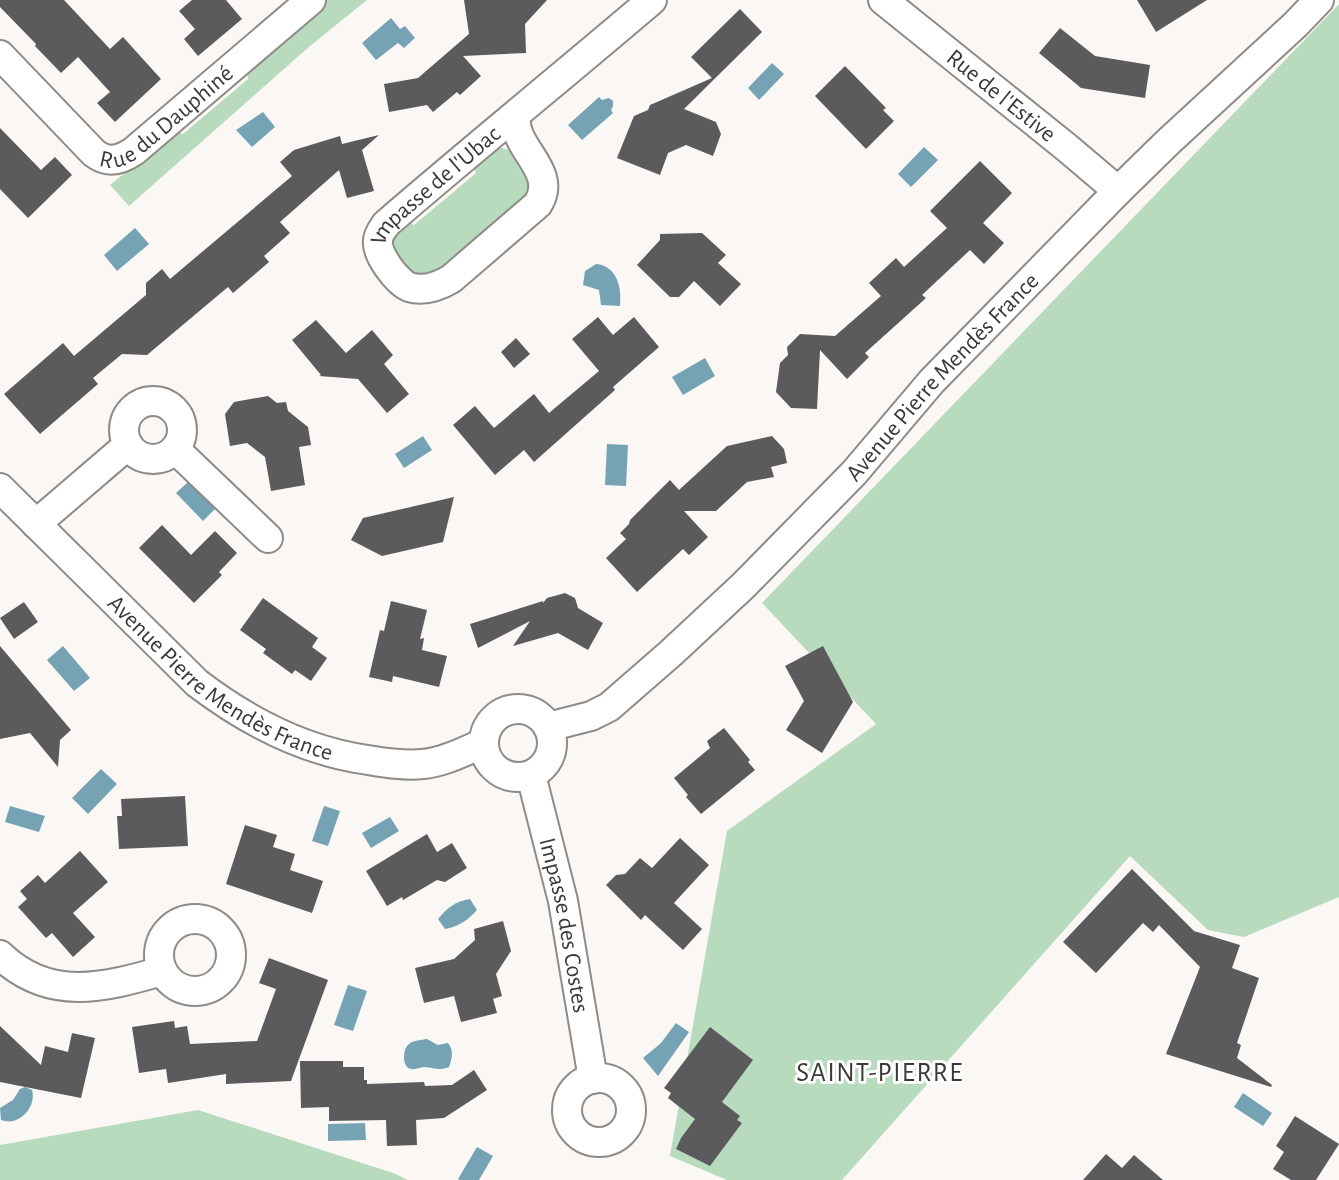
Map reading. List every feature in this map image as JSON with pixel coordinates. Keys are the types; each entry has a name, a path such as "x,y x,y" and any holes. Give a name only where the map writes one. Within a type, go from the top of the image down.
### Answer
{"street":[{"name":"Impasse de l'Ubac","path":"516,115 519,135 539,168 543,181 543,192 538,204 451,279 434,287 409,286 396,276 381,254 377,242 386,224 652,0"},
{"name":"Rue de l'Estive","path":"883,0 1118,191"},
{"name":"Avenue Pierre Mendès France","path":"548,727 591,716 609,707 735,593 854,473 932,381 1118,191 1168,141 1296,25 1319,0"},
{"name":"Rue du Dauphiné","path":"0,55 94,153 103,159 113,161 134,151 300,3"},
{"path":"156,401 167,404 176,411 181,422 182,433 175,449 161,459 150,460 139,457 124,439 123,428 134,408 144,402 156,401"},
{"path":"36,524 128,445"},
{"path":"175,449 268,538"},
{"name":"Avenue Pierre Mendès France","path":"0,488 197,683 233,710 253,721 327,752 385,763 426,764 484,744"},
{"path":"521,709 532,712 542,718 548,727 552,738 552,750 548,760 531,775 509,776 499,771 486,754 484,744 491,722 510,710 521,709"},
{"name":"Impasse des Costes","path":"531,775 562,901 593,1078"},
{"path":"0,955 13,967 34,979 59,986 113,983 162,971"}],"green space":[{"path":"327,0 367,0 310,46 129,206 110,185 175,131 183,134 248,79 246,68"},
{"path":"1339,4 1339,897 1244,937 1208,930 1130,856 842,1180 727,1180 670,1156 727,831 876,724 762,603"},
{"path":"502,148 518,153 532,175 526,200 439,273 418,276 407,271 394,252 393,239 398,227 406,220 414,225 476,173 472,162 489,150"},
{"path":"198,1110 396,1174 408,1180 0,1180 0,1145"}],"water":[{"path":"391,18 400,29 405,26 415,38 404,48 398,43 376,60 362,43"},
{"path":"772,63 784,74 759,100 748,88"},
{"path":"599,97 602,100 609,98 613,101 611,110 613,113 582,140 568,125"},
{"path":"263,112 275,127 252,147 236,130"},
{"path":"924,147 938,160 911,187 898,174"},
{"path":"135,228 149,244 117,271 104,255"},
{"path":"596,264 609,269 617,279 620,306 601,305 599,290 583,285 585,271"},
{"path":"705,358 715,376 683,395 672,377"},
{"path":"423,436 432,450 404,468 395,454"},
{"path":"607,444 628,445 626,486 605,485"},
{"path":"188,482 215,509 203,521 176,493"},
{"path":"63,646 90,678 74,691 47,660"},
{"path":"101,769 117,784 88,814 72,798"},
{"path":"10,806 45,816 39,832 5,822"},
{"path":"324,806 340,811 328,846 312,841"},
{"path":"390,817 399,831 371,848 362,833"},
{"path":"470,899 477,910 454,927 445,929 438,919 460,901"},
{"path":"348,985 367,991 353,1031 334,1025"},
{"path":"676,1023 689,1032 658,1076 643,1058 661,1043"},
{"path":"427,1039 438,1045 448,1043 452,1055 449,1067 408,1068 404,1061 405,1049 413,1042"},
{"path":"25,1087 32,1090 32,1103 29,1109 14,1121 1,1120 0,1108 13,1100 20,1089"},
{"path":"1243,1093 1272,1113 1263,1126 1234,1107"},
{"path":"365,1123 366,1140 328,1141 328,1124"},
{"path":"477,1147 493,1156 479,1180 458,1179"}],"building":[{"path":"0,0 64,0 110,49 123,37 161,79 115,122 97,103 110,92 78,57 61,73 0,7"},
{"path":"192,0 226,0 242,19 198,56 184,39 195,29 179,11"},
{"path":"464,0 547,0 525,24 526,53 463,56 481,76 460,95 457,92 433,112 427,105 389,112 384,84 418,78 469,34"},
{"path":"1137,0 1207,0 1156,32"},
{"path":"740,9 762,32 684,109 716,122 721,134 713,156 686,145 668,153 660,175 617,158 634,116 648,110 650,105 712,78 691,57"},
{"path":"1060,28 1095,56 1150,65 1145,98 1081,88 1039,53"},
{"path":"845,66 886,108 883,110 894,121 866,149 815,96"},
{"path":"0,128 41,170 55,157 72,175 28,218 0,189"},
{"path":"379,135 362,150 374,191 347,198 339,170 280,222 290,233 264,256 269,262 233,293 228,287 147,355 122,354 93,378 98,384 40,434 4,394 63,343 74,356 146,295 146,283 162,269 170,279 292,176 280,162 294,150 340,136 342,144"},
{"path":"980,161 1012,193 983,223 1004,243 984,264 970,250 922,295 926,298 865,353 869,357 847,379 820,350 817,409 791,408 776,392 780,363 788,355 787,347 800,334 835,336 881,296 869,283 896,258 904,267 947,228 930,211"},
{"path":"702,233 726,255 718,263 741,284 720,306 694,281 679,297 670,297 637,265 660,240 660,234"},
{"path":"598,317 613,335 634,317 659,347 613,387 615,390 534,462 524,450 495,475 453,425 475,406 494,428 534,394 549,413 599,371 572,339"},
{"path":"316,320 346,353 372,330 393,355 384,364 409,394 387,413 358,379 319,376 321,375 292,340"},
{"path":"516,338 530,354 514,368 501,352"},
{"path":"268,396 277,403 286,402 288,411 308,427 311,445 299,447 305,485 271,491 265,457 247,443 230,446 225,414 234,402"},
{"path":"772,436 784,449 787,463 771,467 774,477 747,482 716,511 684,511 708,537 689,555 683,549 637,592 606,558 626,539 620,533 630,520 670,480 679,490 727,446"},
{"path":"454,497 443,542 382,556 351,540 363,518"},
{"path":"162,525 191,555 215,531 237,553 219,572 222,575 194,603 139,548"},
{"path":"565,593 575,598 578,608 603,623 588,650 558,633 513,646 530,621 478,648 470,624 543,601 543,603 547,598"},
{"path":"263,598 318,638 312,647 327,658 311,681 295,670 292,674 263,653 266,649 240,630"},
{"path":"391,601 427,610 420,639 424,638 422,650 447,656 439,687 393,676 392,682 369,677 380,630 384,631"},
{"path":"24,602 38,622 14,639 0,618"},
{"path":"0,646 71,730 60,740 58,767 30,733 0,739"},
{"path":"823,646 853,702 822,753 786,730 804,701 785,666"},
{"path":"724,728 750,760 748,762 755,770 701,814 686,797 688,795 674,778 710,748 707,741"},
{"path":"185,796 188,846 119,849 117,816 122,816 121,799"},
{"path":"245,825 277,835 273,847 295,854 290,870 323,881 312,913 226,884"},
{"path":"427,834 437,852 452,843 467,868 445,882 437,880 403,900 402,897 387,906 366,871"},
{"path":"680,838 709,865 674,903 702,929 683,950 645,915 641,920 606,885 616,875 625,874 640,858 652,868"},
{"path":"80,851 108,882 73,913 95,937 73,957 52,933 46,938 18,907 27,899 20,891 38,875 45,883"},
{"path":"1132,869 1194,931 1240,945 1232,968 1259,978 1237,1043 1241,1045 1237,1058 1272,1085 1271,1087 1166,1054 1200,967 1159,925 1153,932 1143,923 1096,973 1063,942"},
{"path":"503,921 511,951 496,974 502,996 493,999 497,1013 461,1022 454,996 424,1003 415,968 454,959 475,940 474,929"},
{"path":"269,958 328,980 291,1081 226,1084 226,1074 168,1083 166,1069 139,1073 132,1027 174,1021 175,1028 187,1026 190,1044 257,1041 276,989 259,983"},
{"path":"0,1026 41,1065 45,1046 68,1052 72,1033 95,1038 81,1098 0,1082"},
{"path":"710,1027 753,1060 722,1102 740,1116 737,1120 742,1123 710,1166 676,1149 695,1119 668,1098 671,1093 664,1088"},
{"path":"300,1061 343,1061 343,1067 364,1067 364,1080 367,1080 367,1084 424,1082 425,1086 452,1085 474,1070 487,1090 444,1118 416,1120 417,1145 387,1146 386,1120 329,1121 329,1107 301,1108"},
{"path":"1295,1116 1339,1144 1316,1180 1291,1180 1273,1169 1284,1152 1276,1146"},
{"path":"1106,1154 1122,1168 1134,1155 1163,1180 1083,1180"}],"district":[{"name":"SAINT-PIERRE","path":"880,1072"}]}
